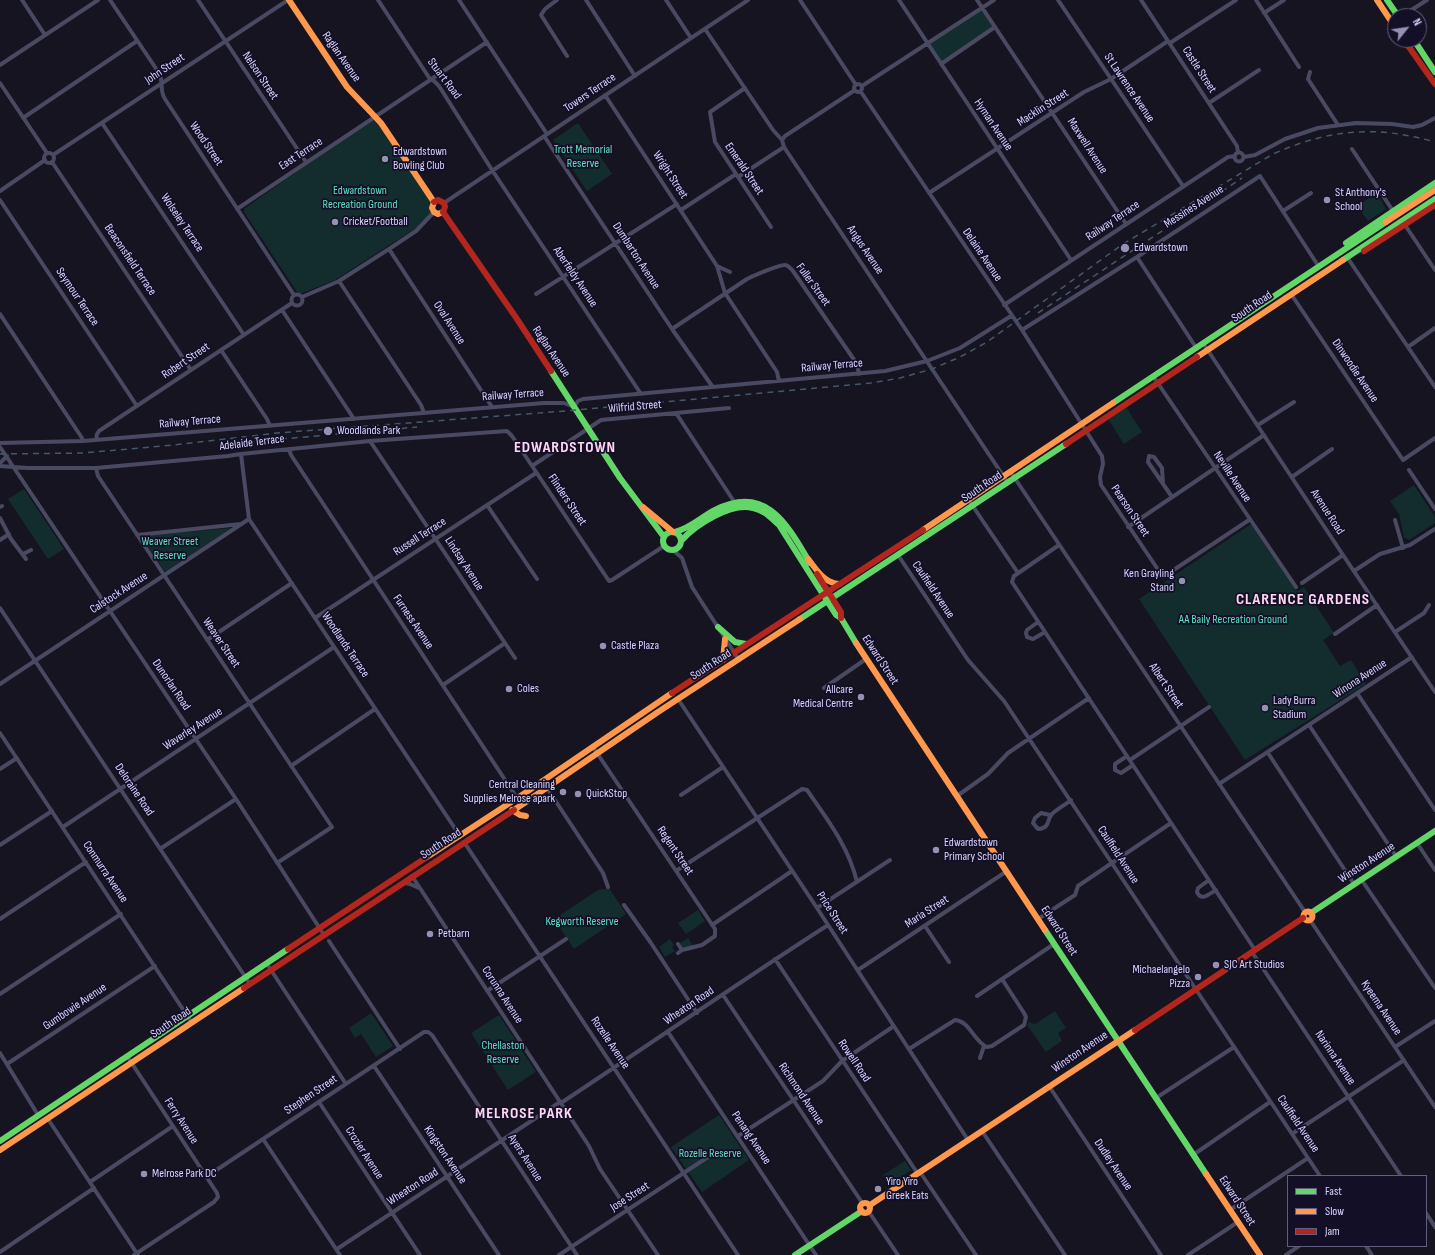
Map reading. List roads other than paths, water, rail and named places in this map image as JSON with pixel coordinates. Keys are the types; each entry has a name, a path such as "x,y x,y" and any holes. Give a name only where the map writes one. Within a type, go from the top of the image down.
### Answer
{"main road":[{"name":"Raglan Avenue","path":"288,0 347,87 376,116 434,202"},
{"path":"1377,0 1387,14"},
{"path":"1410,48 1435,84"},
{"path":"1419,48 1435,72"},
{"path":"1319,267 1338,249 1435,183"},
{"name":"South Road","path":"0,1150 401,883 410,873 460,836 674,692 894,549 1435,190"},
{"name":"South Road","path":"0,1141 320,928 464,842 547,788 678,699 898,556 1435,199"},
{"path":"438,200 444,202 445,207 443,212 438,214 434,212 432,208 434,202 438,200"},
{"path":"1310,282 1349,260 1435,205"},
{"name":"Raglan Avenue","path":"443,212 550,369 587,429 639,505 664,537"},
{"path":"826,593 785,532 773,518 767,513 758,509 736,504 714,510 687,529 667,533 664,537 664,546 669,550 673,550 679,547 688,534 716,515 736,504 743,501 755,502 774,511 786,524 808,559 826,593"},
{"name":"Raglan Avenue","path":"639,505 674,532"},
{"path":"674,532 682,541"},
{"path":"808,559 826,580 830,583 839,584"},
{"name":"Edward Street","path":"826,593 836,615 841,618 866,660 1260,1255"},
{"path":"718,627 722,629 734,642 746,644"},
{"path":"723,660 725,639"},
{"path":"512,810 520,815 526,816"},
{"name":"Winston Avenue","path":"867,1207 1254,951 1306,914 1435,831"},
{"path":"1306,914 1307,920 1310,920"},
{"path":"795,1255 862,1211 861,1206 867,1207"}],"street":[{"path":"22,0 45,35"},
{"path":"0,65 98,0"},
{"name":"Wood Street","path":"110,0 158,73 162,83 163,96 294,295"},
{"name":"Nelson Street","path":"198,0 306,162"},
{"name":"John Street","path":"53,155 288,0"},
{"name":"Stuart Road","path":"378,0 430,79 432,79 439,86 492,170"},
{"name":"Dumbarton Avenue","path":"460,0 616,244 672,329 712,386"},
{"path":"557,0 545,9 541,16 567,56"},
{"path":"586,0 635,76"},
{"path":"666,0 691,38"},
{"path":"782,140 785,136 855,90 854,87 856,85 800,0"},
{"name":"Hyman Avenue","path":"898,0 1071,260"},
{"name":"Maxwell Avenue","path":"977,0 1126,224"},
{"path":"855,90 860,92 863,89 862,86 994,0"},
{"name":"St Lawrence Avenue","path":"1058,0 1183,186"},
{"name":"Castle Street","path":"1141,0 1237,146 1236,154"},
{"name":"Macklin Street","path":"929,194 1084,92 1110,79 1236,0"},
{"path":"1256,0 1300,67"},
{"path":"1264,13 1284,0"},
{"path":"1414,8 1427,0"},
{"name":"Towers Terrace","path":"444,202 746,1"},
{"path":"941,64 995,27"},
{"name":"Angus Avenue","path":"705,29 773,130 782,140 784,147 1008,483"},
{"path":"23,118 137,41"},
{"name":"East Terrace","path":"237,209 487,42"},
{"path":"1209,103 1259,70"},
{"path":"1310,72 1308,79 1338,125"},
{"path":"0,83 47,153 53,155 54,159 52,162 45,160"},
{"path":"856,85 858,84 862,86"},
{"name":"Emerald Street","path":"745,88 710,112 714,142 771,227"},
{"name":"Delaine Avenue","path":"860,92 1011,316 1022,330 1086,431"},
{"name":"Wright Street","path":"605,95 717,266 725,293 777,372 779,381"},
{"path":"1244,157 1242,153 1236,154 1236,159 1239,161 1244,157 1255,155 1284,139 1318,128 1356,123 1392,124 1413,127 1422,126 1435,118"},
{"name":"Wolseley Terrace","path":"102,123 244,334"},
{"path":"681,210 784,147"},
{"path":"1352,149 1393,211"},
{"path":"45,160 44,156 47,153"},
{"name":"Railway Terrace","path":"1004,305 1227,157 1236,154"},
{"path":"0,191 45,160"},
{"name":"Beaconsfield Terrace","path":"52,162 191,370"},
{"name":"Aberfeldy Avenue","path":"492,170 641,394"},
{"name":"Messines Avenue","path":"1022,330 1260,176 1283,211"},
{"path":"1311,193 1283,211 1319,267"},
{"name":"Seymour Terrace","path":"0,200 137,406"},
{"path":"536,294 561,278 564,278 677,204"},
{"path":"302,297 339,281 389,249 416,231 434,212"},
{"path":"1405,225 1435,270"},
{"name":"Oval Avenue","path":"389,249 492,407"},
{"path":"1136,257 1201,355"},
{"path":"1349,260 1435,387"},
{"name":"Fuller Street","path":"725,293 757,274 785,265 789,267 856,364 859,374"},
{"path":"717,266 730,272"},
{"path":"339,281 421,405 424,413"},
{"path":"672,329 725,293"},
{"path":"298,294 302,297 303,301 300,305 292,303 292,298 294,295 298,294"},
{"name":"Dinwoodie Avenue","path":"1291,294 1403,460 1435,438"},
{"name":"Robert Street","path":"96,440 99,431 292,303"},
{"path":"282,310 354,419"},
{"path":"0,314 69,417 83,442"},
{"name":"Railway Terrace","path":"0,443 83,442 552,403 564,403 574,407 578,401 583,399 885,371 927,361 960,348 1011,316"},
{"path":"1408,347 1435,328"},
{"name":"Avenue Road","path":"1203,343 1343,555 1435,690"},
{"path":"221,350 267,418 270,426"},
{"name":"Neville Avenue","path":"1153,376 1296,588"},
{"path":"1258,425 1294,402"},
{"name":"Wilfrid Street","path":"532,466 601,420 729,408"},
{"path":"676,413 736,504"},
{"name":"Flinders Street","path":"507,431 512,436 609,581 664,546"},
{"name":"Adelaide Terrace","path":"0,465 15,467 96,468 370,441 507,431"},
{"name":"Pearson Street","path":"1086,431 1103,460 1100,481 1101,485 1163,577 1249,520"},
{"path":"1128,527 1264,435"},
{"name":"Lindsay Avenue","path":"370,441 515,658"},
{"name":"Dunorlan Road","path":"0,447 15,467 236,799 324,935"},
{"name":"Furness Avenue","path":"289,449 291,455 521,804"},
{"path":"1292,477 1332,449"},
{"name":"Woodlands Terrace","path":"241,454 249,519 460,836"},
{"name":"Adelaide Terrace","path":"0,465 7,456"},
{"path":"1163,484 1162,468 1154,457 1149,456 1148,462 1163,484 1172,497"},
{"name":"Weaver Street","path":"96,468 98,476 332,827 277,863"},
{"path":"1409,470 1435,509"},
{"name":"Albert Street","path":"1010,472 1306,914"},
{"name":"Russell Terrace","path":"315,618 536,473"},
{"path":"968,499 1018,573 1059,545"},
{"path":"487,505 537,579"},
{"path":"0,518 16,547 26,559"},
{"name":"Calstock Avenue","path":"0,684 249,519"},
{"path":"1395,520 1403,548"},
{"path":"137,535 241,524"},
{"path":"1354,571 1380,554 1410,545 1435,528"},
{"path":"0,540 9,534"},
{"name":"Caulfield Avenue","path":"894,549 968,660 1004,701 1029,737 1319,1175"},
{"path":"23,554 31,550"},
{"path":"673,550 682,558 692,587 698,598 738,660"},
{"path":"1302,583 1343,555"},
{"name":"Narinna Avenue","path":"1018,573 1014,576 1012,582 1216,890 1254,951 1400,1175"},
{"path":"207,640 292,583"},
{"path":"1334,634 1377,605"},
{"path":"1395,632 1424,613 1429,606"},
{"name":"Deloraine Road","path":"0,608 250,984"},
{"path":"1038,622 1027,630 1027,637 1033,639 1045,632"},
{"path":"443,685 505,644"},
{"name":"Waverley Avenue","path":"63,827 334,647"},
{"name":"Winona Avenue","path":"1219,784 1412,657"},
{"path":"824,688 866,660"},
{"path":"1357,693 1435,810"},
{"path":"957,796 988,774 1008,752 1089,698"},
{"name":"Price Street","path":"678,699 858,970 968,1140"},
{"path":"1130,760 1209,707"},
{"path":"291,766 375,709"},
{"path":"1309,725 1396,856"},
{"name":"Conmurra Avenue","path":"0,733 192,1023"},
{"name":"Regent Street","path":"593,747 712,925"},
{"path":"1268,753 1354,884"},
{"path":"1127,756 1116,764 1115,770 1121,773 1133,765"},
{"path":"0,769 17,758"},
{"path":"681,795 723,767"},
{"path":"547,788 603,873 608,887"},
{"path":"676,871 802,789 808,790 840,839 849,856 857,882"},
{"path":"160,849 236,799"},
{"path":"1050,815 1041,814 1035,818 1034,823 1038,829 1042,829 1048,824 1050,815 1070,800"},
{"path":"0,845 52,811"},
{"path":"1038,919 1075,895 1078,886 1171,823"},
{"name":"Rozelle Avenue","path":"464,842 738,1255"},
{"path":"1417,843 1435,870"},
{"path":"817,908 890,860"},
{"path":"0,919 86,862"},
{"path":"678,944 680,951 702,946 715,936 716,933 712,925 792,871"},
{"name":"Maria Street","path":"858,970 1007,871"},
{"name":"Corunna Avenue","path":"410,873 590,1146 600,1169 658,1255"},
{"path":"1361,879 1435,988"},
{"path":"1209,880 1198,888 1197,892 1199,896 1205,897 1216,890"},
{"path":"401,883 410,884 420,888"},
{"path":"624,905 697,1013"},
{"path":"0,994 121,914"},
{"name":"Kyeema Avenue","path":"1310,920 1435,1107"},
{"name":"Wheaton Road","path":"336,1249 614,1068 828,925"},
{"path":"925,926 949,962"},
{"path":"487,991 566,939"},
{"path":"329,941 400,1049"},
{"path":"977,996 1054,944"},
{"name":"Rowell Road","path":"775,959 842,1061 976,1255"},
{"path":"267,964 346,1084"},
{"name":"Gumbowie Avenue","path":"7,1064 155,966"},
{"path":"909,1049 955,1020 963,1022 984,1046 987,1047 992,1046 1024,1025 1026,1017 1002,979"},
{"name":"Richmond Avenue","path":"723,995 898,1255"},
{"path":"1395,1047 1435,1021"},
{"path":"738,1136 823,1081 842,1061 894,1026"},
{"name":"Stephen Street","path":"206,1177 424,1032 428,1032"},
{"name":"Ayers Avenue","path":"428,1032 432,1035 577,1255"},
{"name":"Penang Avenue","path":"668,1032 816,1255"},
{"path":"980,1058 984,1046"},
{"path":"1156,1098 1234,1047"},
{"path":"0,1053 38,1115"},
{"name":"Ferry Avenue","path":"127,1056 218,1197 217,1200 136,1254"},
{"path":"1292,1134 1404,1060"},
{"name":"Kingston Avenue","path":"374,1066 499,1255"},
{"name":"Dudley Avenue","path":"1049,1086 1161,1255"},
{"name":"Crozier Avenue","path":"318,1102 420,1255"},
{"path":"1193,1155 1270,1102"},
{"path":"48,1119 136,1254"},
{"path":"90,1182 173,1126"},
{"path":"982,1131 1064,1255"},
{"path":"263,1139 340,1255"},
{"name":"Jose Street","path":"559,1255 711,1155"},
{"path":"1230,1210 1308,1158"},
{"path":"0,1252 94,1188"},
{"path":"1427,1215 1435,1227"},
{"path":"1188,1255 1238,1222"},
{"path":"1286,1255 1298,1247"}],"railway":[{"path":"0,454 83,453 174,445 277,433 565,411 871,383 900,378 932,369 960,357 987,342 1123,244 1273,154 1314,139 1353,132 1392,133 1435,142"},
{"path":"1038,313 1242,178"},
{"path":"226,444 417,427"}],"place":[{"name":"Edwardstown Bowling Club","path":"385,159"},
{"name":"St Anthony's School","path":"1327,200"},
{"name":"Cricket/Football","path":"335,222"},
{"name":"Edwardstown","path":"1125,248"},
{"name":"Woodlands Park","path":"328,431"},
{"name":"Ken Grayling Stand","path":"1182,581"},
{"name":"Castle Plaza","path":"603,646"},
{"name":"Coles","path":"509,689"},
{"name":"Allcare Medical Centre","path":"861,697"},
{"name":"Lady Burra Stadium","path":"1265,708"},
{"name":"Central Cleaning Supplies Melrose apark","path":"563,792"},
{"name":"QuickStop","path":"578,794"},
{"name":"Edwardstown Primary School","path":"936,850"},
{"name":"Petbarn","path":"430,934"},
{"name":"SJC Art Studios","path":"1216,965"},
{"name":"Michaelangelo Pizza","path":"1198,977"},
{"name":"Melrose Park DC","path":"144,1174"},
{"name":"Yiro Yiro Greek Eats","path":"878,1189"}],"district":[{"name":"EDWARDSTOWN","path":"565,448"},
{"name":"CLARENCE GARDENS","path":"1303,600"},
{"name":"MELROSE PARK","path":"524,1114"}],"park label":[{"name":"Trott Memorial Reserve","path":"583,157"},
{"name":"Edwardstown Recreation Ground","path":"360,198"},
{"name":"Weaver Street Reserve","path":"170,549"},
{"name":"AA Baily Recreation Ground","path":"1233,620"},
{"name":"Kegworth Reserve","path":"582,922"},
{"name":"Chellaston Reserve","path":"503,1053"},
{"name":"Rozelle Reserve","path":"710,1154"}]}
